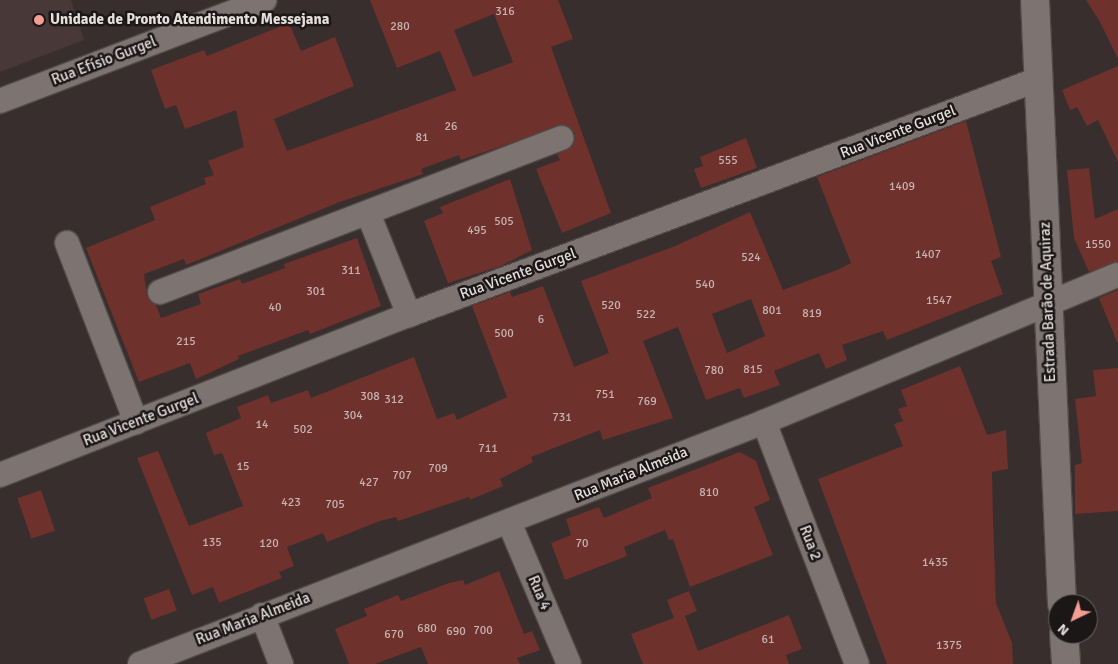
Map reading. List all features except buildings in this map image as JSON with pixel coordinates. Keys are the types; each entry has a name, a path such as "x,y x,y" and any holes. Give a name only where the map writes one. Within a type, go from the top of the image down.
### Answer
{"street":[{"name":"Rua Efísio Gurgel","path":"0,101 229,6 264,0"},
{"name":"Estrada Barão de Aquiraz","path":"1035,0 1062,594"},
{"name":"Rua Vicente Gurgel","path":"0,475 409,315 1039,79"},
{"path":"160,292 562,138"},
{"path":"368,213 409,315"},
{"path":"67,243 136,422"},
{"name":"Rua Maria Almeida","path":"140,664 262,615 510,522 764,422 1048,307 1118,275"},
{"name":"Rua 2","path":"764,422 857,664"},
{"name":"Rua 4","path":"510,522 569,664"},
{"path":"262,615 281,664"},
{"path":"1065,644 1066,664"}],"shaded area":[{"name":"Unidade de Pronto Atendimento Messejana","path":"0,0 71,0 84,40 0,72"}],"place":[{"name":"Unidade de Pronto Atendimento Messejana","path":"39,20"}]}
